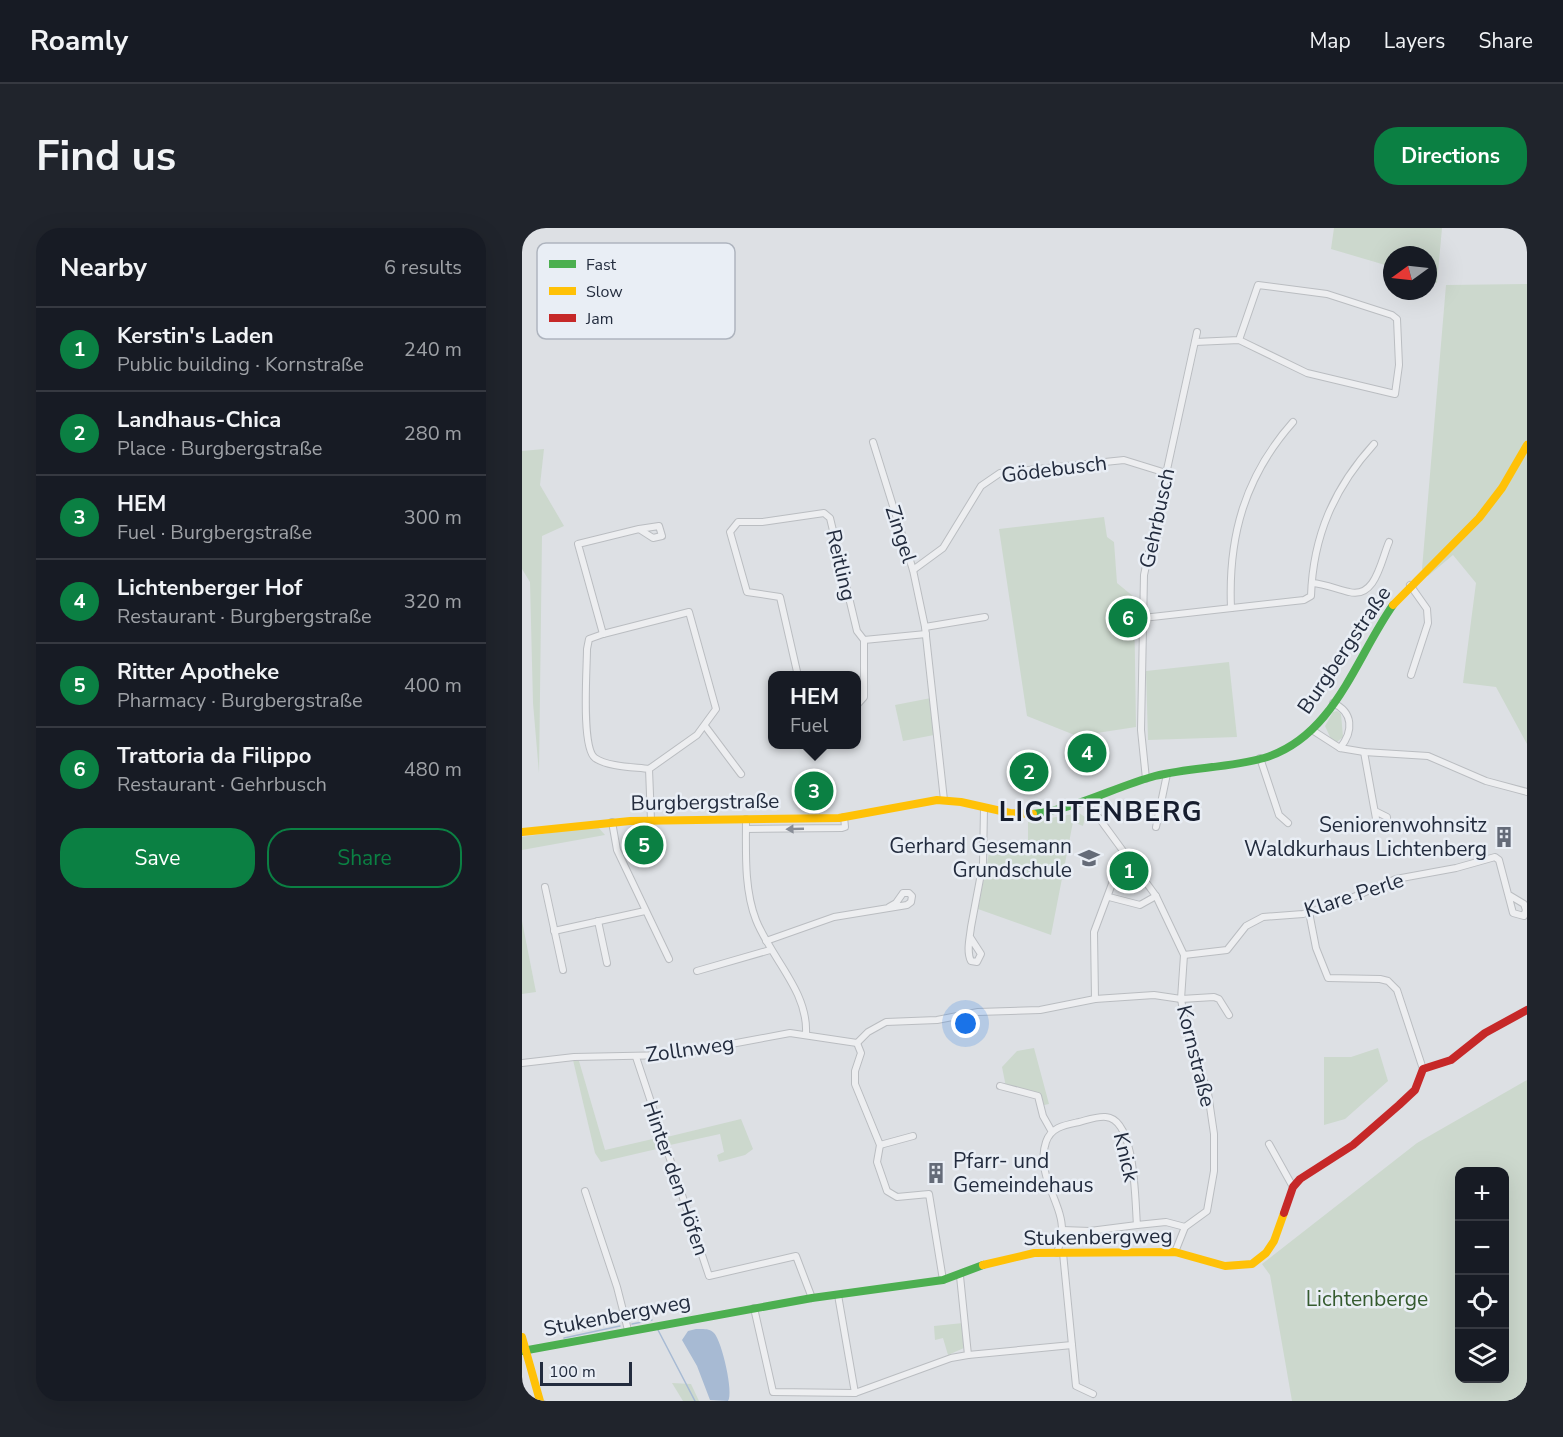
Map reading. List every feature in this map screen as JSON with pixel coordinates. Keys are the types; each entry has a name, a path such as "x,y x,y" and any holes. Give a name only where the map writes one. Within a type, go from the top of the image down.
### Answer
{"street":[{"path":"1195,342 1239,340 1307,373 1395,394 1399,365 1399,324 1392,315 1327,294 1258,285 1239,340"},
{"name":"Gehrbusch","path":"1146,779 1141,729 1144,575 1197,332"},
{"path":"1231,608 1231,561 1245,501 1262,463 1293,422"},
{"name":"Zingel","path":"873,442 913,570 926,630 944,800"},
{"path":"1143,618 1304,600 1311,596 1317,545 1329,506 1354,466 1374,444"},
{"name":"Burgbergstraße","path":"522,832 651,820 844,817 919,801 944,800 1024,815 1062,810 1088,803 1146,779 1260,758 1294,744 1312,730 1333,703 1392,606 1410,585 1486,510 1527,445"},
{"name":"Gödebusch","path":"913,570 943,548 981,486 1000,473 1124,460 1166,473"},
{"name":"Reitling","path":"797,671 780,597 747,592 730,532 738,522 762,522 828,514 857,631 864,640 864,697 861,700"},
{"path":"603,634 578,544 639,529"},
{"path":"1312,583 1350,592 1367,590 1373,584 1389,542"},
{"path":"1410,585 1426,609 1428,623 1412,675"},
{"path":"688,612 717,709 705,726 697,735 649,769 596,759 588,747 587,649 589,639 688,612"},
{"path":"864,640 985,617"},
{"path":"1333,703 1344,708 1348,714 1348,733 1340,748"},
{"path":"705,726 741,774"},
{"path":"1312,730 1340,748 1364,752 1428,756 1486,781 1527,792"},
{"path":"1364,752 1375,812"},
{"path":"1260,758 1279,815 1288,823"},
{"path":"649,769 651,820"},
{"path":"1156,827 1167,774"},
{"path":"1088,803 1155,896 1184,955"},
{"path":"970,937 983,863 984,808"},
{"path":"746,829 842,828 844,817"},
{"path":"746,819 751,903 770,950 801,1000 806,1015 806,1033"},
{"path":"612,822 617,850 669,959"},
{"path":"1095,999 1094,932 1109,897 1119,865 1127,855"},
{"name":"Klare Perle","path":"1184,955 1227,950 1246,926 1263,917 1309,912 1396,879 1456,868 1495,857 1499,860 1509,895"},
{"path":"546,887 563,970"},
{"path":"1109,897 1140,905 1155,896"},
{"path":"766,941 834,917 890,907"},
{"path":"555,931 645,910"},
{"path":"1269,1144 1293,1187 1300,1179 1353,1145 1399,1105 1415,1090 1423,1069 1404,1007 1393,985 1380,979 1328,978 1316,948 1309,912"},
{"path":"598,921 607,963"},
{"path":"697,971 770,950"},
{"name":"Kornstraße","path":"1175,1252 1185,1227 1207,1211 1214,1171 1214,1134 1208,1092 1186,1028 1181,999 1184,955"},
{"path":"944,1280 929,1194 897,1197 887,1191 877,1162 880,1145 855,1084 861,1050 857,1042 868,1032 886,1022 938,1020 978,1012 1040,1011 1095,999 1154,995 1181,999 1217,998 1229,1015"},
{"path":"1423,1069 1451,1060 1485,1033 1527,1010"},
{"name":"Zollnweg","path":"522,1063 574,1056 672,1055 790,1033 806,1033 857,1042"},
{"name":"Hinter den Höfen","path":"636,1057 709,1276 795,1257 812,1298"},
{"path":"1000,1086 1038,1096 1043,1116 1052,1132 1044,1148 1044,1163 1062,1230 1060,1253 1076,1386 1093,1394"},
{"name":"Knick","path":"1052,1132 1059,1127 1107,1117 1117,1121 1127,1142 1133,1175 1137,1225"},
{"path":"880,1145 913,1136"},
{"name":"Stukenbergweg","path":"524,1351 628,1330 812,1298 944,1280 1011,1257 1034,1253 1175,1252 1225,1266 1252,1264 1266,1253 1274,1241 1293,1187"},
{"path":"585,1191 617,1287 628,1330"},
{"path":"1062,1230 1105,1230 1166,1222 1185,1227"},
{"path":"960,1276 968,1355"},
{"path":"838,1295 855,1393"},
{"path":"754,1308 773,1392 855,1393 951,1358 1072,1345"},
{"path":"522,1336 524,1351 540,1401"}],"green space":[{"path":"1334,228 1442,228 1437,283 1437,246 1383,246 1383,264 1331,249"},
{"path":"1527,284 1527,744 1496,687 1463,683 1476,583 1453,555 1428,576 1422,569 1446,285"},
{"path":"544,449 540,485 564,526 542,536 539,773 533,703 530,582 522,569 522,451"},
{"path":"1104,517 1107,537 1114,542 1117,583 1134,597 1136,727 1077,736 1027,716 999,529"},
{"path":"1229,662 1237,737 1148,740 1146,671"},
{"path":"931,698 934,735 903,741 895,705"},
{"path":"1337,711 1341,714 1343,737 1337,742 1331,739 1325,726 1333,712"},
{"path":"1079,813 1085,817 1083,826 1073,822 1051,935 978,909 991,843 1028,852 1028,822"},
{"path":"597,826 605,835 522,850 522,837"},
{"path":"522,921 536,992 522,994"},
{"path":"1034,1048 1049,1104 1044,1105 1042,1099 1034,1092 1006,1087 1002,1067 1017,1051"},
{"path":"1378,1048 1388,1081 1345,1119 1324,1125 1324,1057 1351,1057"},
{"path":"573,1060 579,1061 605,1150 657,1138 661,1148 601,1162 595,1153"},
{"name":"Lichtenberge","path":"1527,1080 1527,1401 1292,1401 1270,1275 1262,1264 1417,1143"},
{"path":"741,1119 753,1149 745,1155 719,1162 717,1155 724,1152 720,1134 670,1145 667,1137"},
{"path":"963,1323 964,1348 948,1355 943,1338 935,1340 934,1326"},
{"path":"672,1383 691,1384 699,1401 683,1401"}],"water":[{"path":"710,1330 717,1338 724,1356 729,1389 728,1401 710,1400 697,1366 682,1340 688,1331"}],"waterway":[{"path":"632,1324 652,1320"},
{"path":"564,1338 620,1326"},
{"path":"658,1330 695,1401"}],"traffic: fast":[{"path":"1033,814 1064,808 1155,776 1250,761 1288,748 1326,715 1393,605"},
{"path":"522,1351 812,1298 943,1280 983,1265"}],"traffic: slow":[{"path":"1393,605 1479,518 1502,488 1527,445"},
{"path":"522,832 630,821 839,818 937,800 961,802 1010,813 1033,814"},
{"path":"983,1265 1034,1253 1175,1252 1225,1266 1252,1264 1266,1253 1274,1241 1284,1213"},
{"path":"522,1337 540,1401"}],"traffic: jam":[{"path":"1284,1213 1293,1187 1300,1179 1353,1145 1399,1105 1415,1090 1423,1069 1451,1060 1485,1033 1527,1010"}],"place":[{"name":"Trattoria da Filippo","path":"1128,618"},
{"name":"Lichtenberger Hof","path":"1087,753"},
{"name":"Landhaus-Chica","path":"1029,772"},
{"name":"HEM","path":"814,791"},
{"name":"Seniorenwohnsitz Waldkurhaus Lichtenberg","path":"1504,837"},
{"name":"Ritter Apotheke","path":"644,845"},
{"name":"Gerhard Gesemann Grundschule","path":"1089,858"},
{"name":"Kerstin's Laden","path":"1129,871"},
{"name":"Pfarr- und Gemeindehaus","path":"936,1173"}],"district":[{"name":"LICHTENBERG","path":"1101,812"}]}
